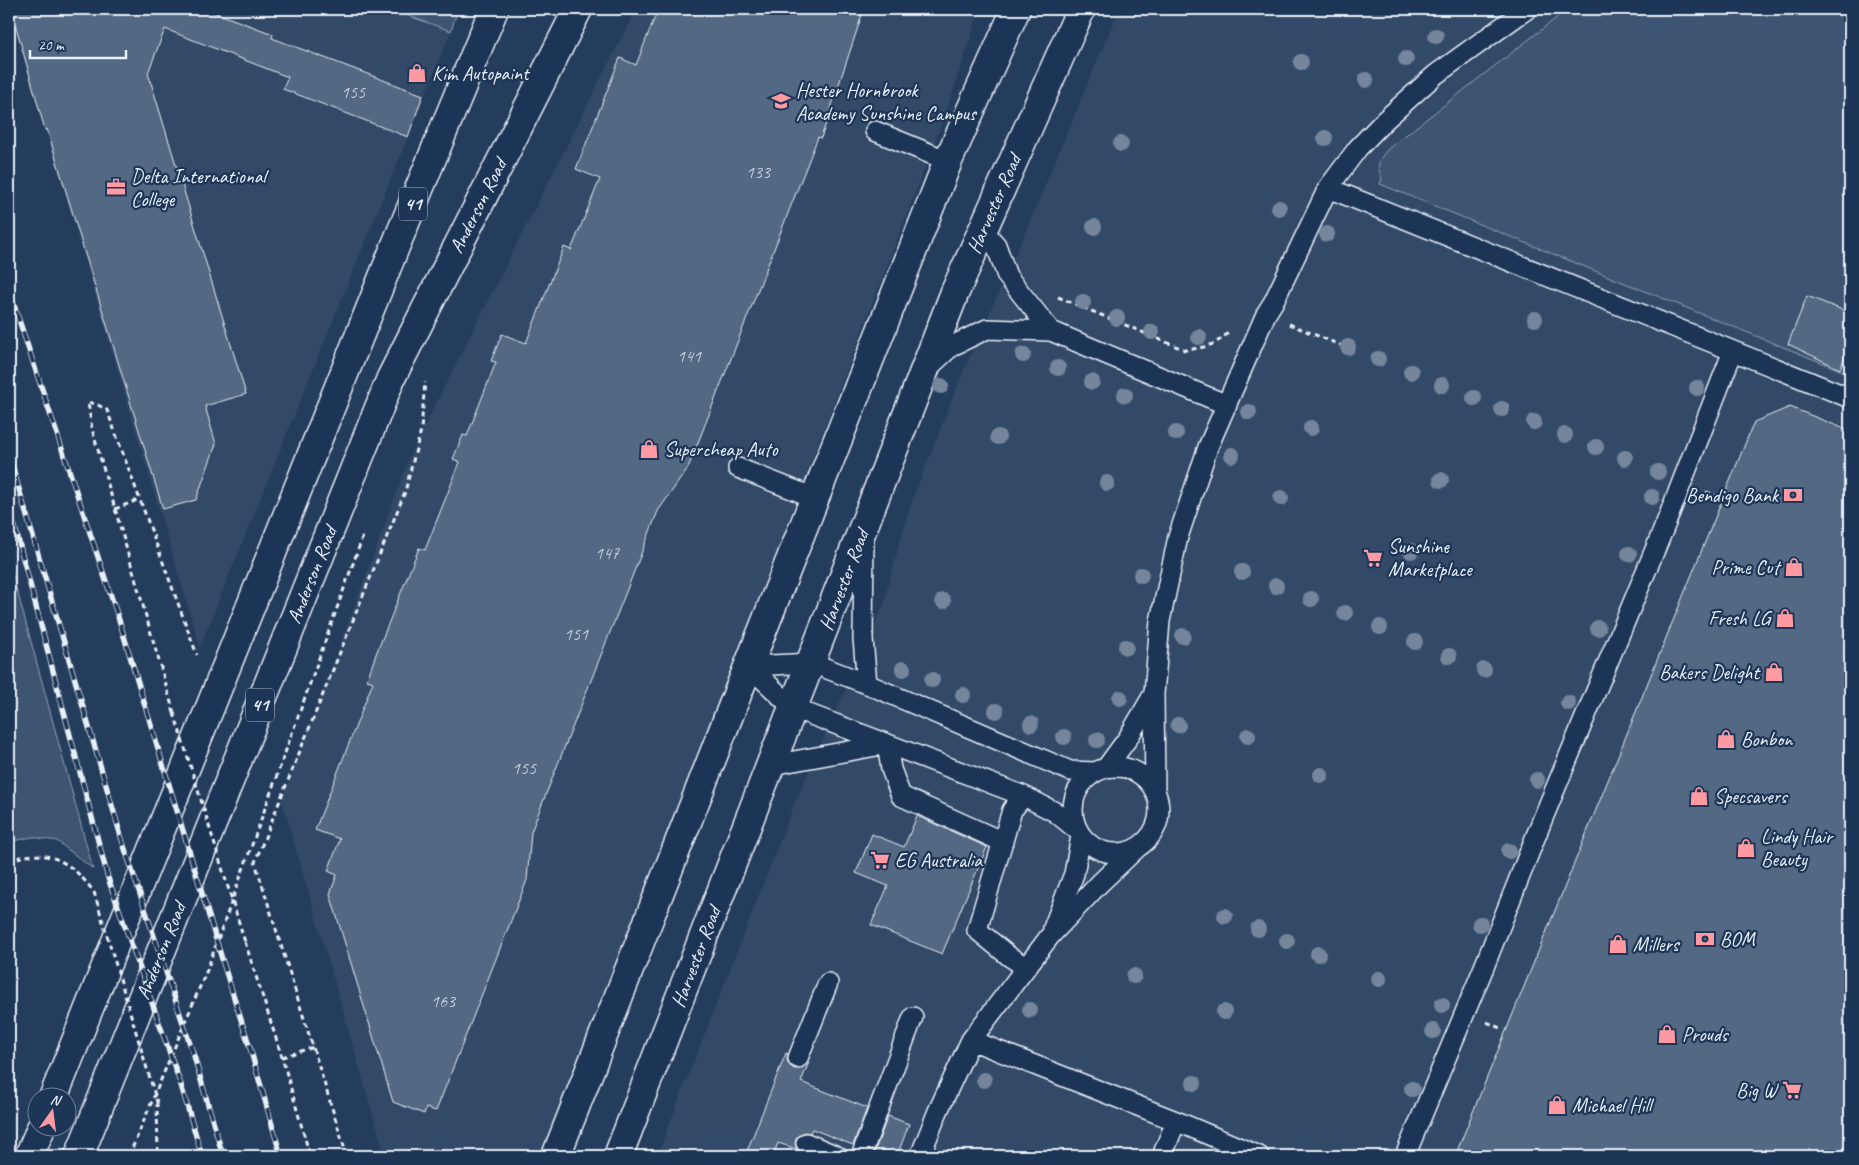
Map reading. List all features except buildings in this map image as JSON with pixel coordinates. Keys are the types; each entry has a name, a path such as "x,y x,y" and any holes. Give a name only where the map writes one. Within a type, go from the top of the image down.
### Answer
{"street":[{"name":"41","path":"57,1088 392,256 494,9"},
{"name":"Anderson Road","path":"79,1156 391,378 578,9"},
{"name":"Harvester Road","path":"618,1156 956,292 982,229 1081,9"},
{"path":"556,1156 948,161 1015,10"},
{"path":"29,1156 37,1138"}],"lane":[{"path":"920,1156 971,1040 1050,936 1100,883 1148,839 1155,829 1159,816 1159,804 1155,792 1154,694 1160,622 1178,537 1208,447 1266,314 1328,188 1358,148 1385,120 1428,82 1527,9"},
{"path":"875,131 948,161"},
{"path":"1328,188 1850,398"},
{"path":"982,229 996,245 1007,276 1051,331"},
{"path":"926,369 952,346 986,329 1051,331 1227,404"},
{"path":"1405,1156 1667,519 1733,351"},
{"path":"738,468 815,498"},
{"path":"864,527 863,639 867,684"},
{"path":"749,666 812,663 867,684 1070,771 1120,767 1134,771 1146,780 1155,792"},
{"path":"749,666 794,708 1024,796 1055,812 1079,832 1090,845 1101,851 1126,852 1138,847"},
{"path":"1050,936 1074,874 1079,832 1073,816 1073,803 1077,790 1085,779 1101,770 1128,738 1154,694"},
{"path":"772,765 887,744"},
{"path":"887,744 891,769 901,796 1003,842"},
{"path":"1024,796 1012,810 977,930 1010,957 1026,967"},
{"path":"798,1058 828,983"},
{"path":"861,1156 913,1017"},
{"path":"971,1040 1259,1156"},
{"path":"1162,1156 1176,1121"},
{"path":"806,1142 837,1156"}],"path":[{"path":"1054,295 1185,350 1205,348 1219,341 1229,331"},
{"path":"1266,314 1340,344"},
{"path":"347,1156 255,862 405,492 422,430 425,377"},
{"path":"197,656 107,410 88,402 92,429 174,714 244,942 282,1057 310,1156"},
{"path":"115,509 140,499"},
{"path":"129,1156 207,970 365,531"},
{"path":"9,861 20,857 38,855 62,861 74,870 94,892 157,1102 158,1156"},
{"path":"282,1057 314,1047"}],"shaded area":[{"path":"10,9 389,9 451,31 200,647"},
{"path":"389,9 458,9 451,31"},
{"path":"636,9 980,9 943,121 543,1156 385,1156 282,801 412,451"},
{"name":"Sunshine Marketplace","path":"1119,9 1568,9 1389,148 1378,170 1382,179 1380,184 1850,374 1850,1156 657,1156 794,805 885,601 911,503 961,377 1028,226"},
{"path":"1568,9 1850,9 1850,374 1380,184 1382,178 1379,162 1389,148"},
{"path":"9,561 93,869 57,841 32,837 9,842"}],"railway":[{"path":"9,290 120,623 250,1048 281,1156"},
{"path":"9,455 123,843 194,1056 223,1156"},
{"path":"9,505 108,878 181,1085 202,1156"}],"place":[{"name":"Kim Autopaint","path":"417,73"},
{"name":"Hester Hornbrook Academy Sunshine Campus","path":"781,101"},
{"name":"Delta International College","path":"116,187"},
{"name":"Supercheap Auto","path":"649,449"},
{"name":"Bendigo Bank","path":"1793,495"},
{"name":"Sunshine Marketplace","path":"1373,558"},
{"name":"Prime Cut","path":"1794,567"},
{"name":"Fresh LG","path":"1785,618"},
{"name":"Bakers Delight","path":"1774,672"},
{"name":"Bonbon","path":"1726,739"},
{"name":"Specsavers","path":"1699,796"},
{"name":"Lindy Hair Beauty","path":"1746,848"},
{"name":"EG Australia","path":"880,860"},
{"name":"BOM","path":"1705,939"},
{"name":"Millers","path":"1618,944"},
{"name":"Prouds","path":"1667,1034"},
{"name":"Big W","path":"1792,1090"},
{"name":"Michael Hill","path":"1557,1105"}]}
